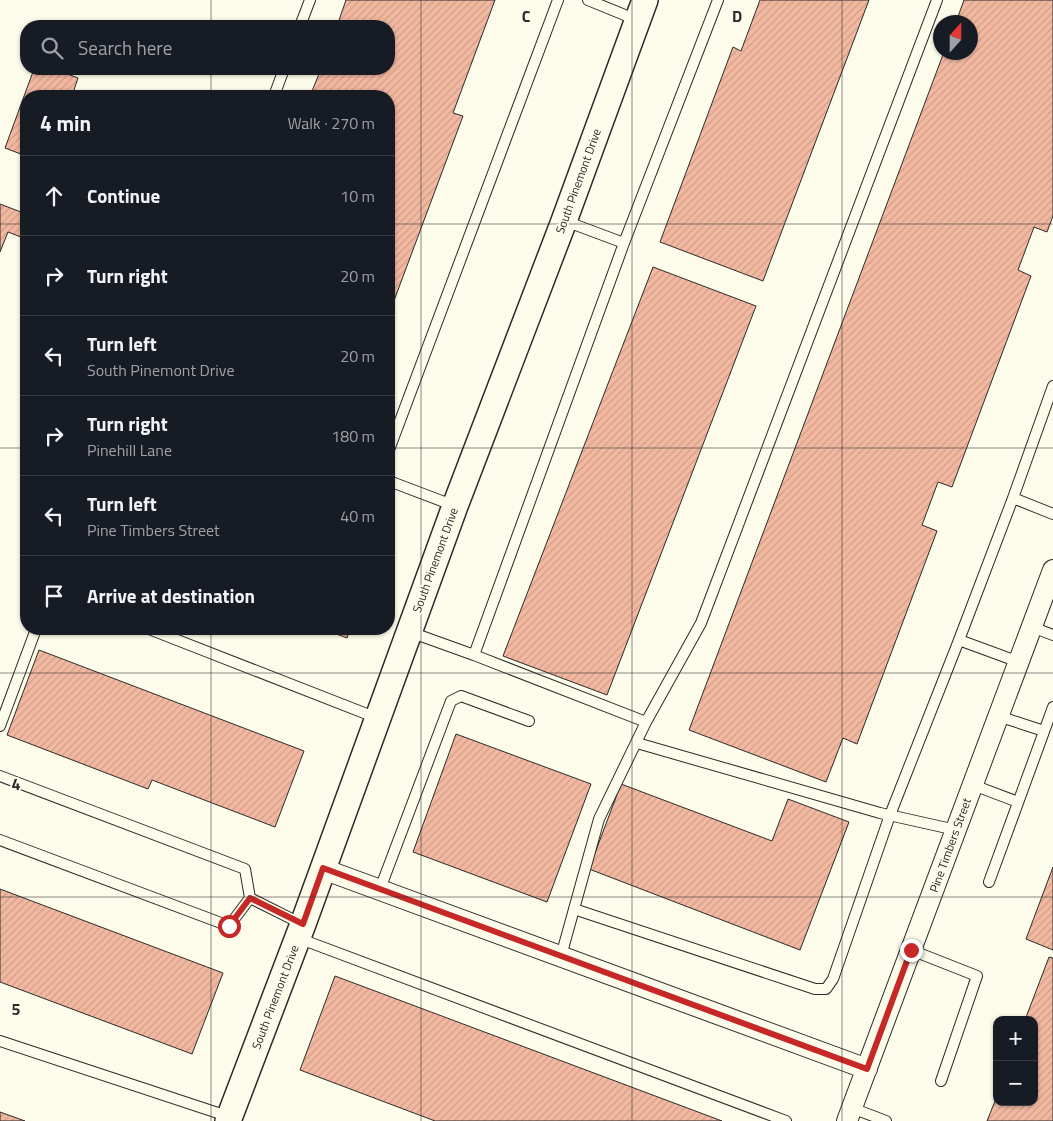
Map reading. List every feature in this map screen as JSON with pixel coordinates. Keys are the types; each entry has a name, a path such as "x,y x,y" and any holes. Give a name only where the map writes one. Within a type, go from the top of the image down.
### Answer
{"street":[{"name":"South Pinemont Drive","path":"232,1120 455,506 564,220 641,10"},
{"name":"Pine Timbers Street","path":"850,1114 1053,570"},
{"path":"323,868 867,1069"}],"lane":[{"path":"302,20 310,0"},
{"path":"395,434 558,0"},
{"path":"588,0 641,10"},
{"path":"474,655 624,243 718,0"},
{"path":"561,956 599,819 646,722 701,623 937,0"},
{"path":"276,90 282,75"},
{"path":"564,220 624,243"},
{"path":"574,909 815,989 826,989 833,979 890,815 1051,400 1053,386"},
{"path":"395,483 455,506"},
{"path":"1013,498 1053,514"},
{"path":"1032,627 1053,635"},
{"path":"409,631 646,722"},
{"path":"0,726 34,635"},
{"path":"164,635 378,718"},
{"path":"959,640 1019,662"},
{"path":"380,890 451,701 461,696 529,721"},
{"path":"989,882 1053,707"},
{"path":"998,716 1044,731"},
{"path":"636,743 890,815 956,830"},
{"path":"0,776 246,868 250,898 229,926 0,840"},
{"path":"972,786 1018,802"},
{"path":"250,898 300,931 786,1121"},
{"path":"911,950 977,976 941,1081"},
{"path":"0,1041 232,1120"},
{"path":"850,1114 886,1121"}],"building":[{"path":"346,0 495,0 453,113 463,116 395,298 395,90 312,90 319,75 395,75 395,20 339,20"},
{"path":"760,0 869,0 763,281 660,242 733,47 741,51"},
{"path":"964,0 1053,0 1053,216 1047,232 1034,227 1018,270 1031,276 952,487 938,482 922,525 937,531 857,744 843,738 826,782 689,730 941,60 978,60 978,15 959,15"},
{"path":"32,75 70,75 78,78 74,90 26,90"},
{"path":"20,107 20,154 5,148"},
{"path":"0,204 20,212 20,237 8,232 0,252"},
{"path":"653,267 756,306 607,695 503,656"},
{"path":"39,650 304,751 275,827 152,780 148,789 7,735"},
{"path":"456,734 591,784 547,902 413,852"},
{"path":"621,784 772,841 788,799 849,822 800,950 589,869"},
{"path":"1053,867 1053,950 1026,939"},
{"path":"0,889 223,973 192,1054 0,982"},
{"path":"1049,957 1053,958 1053,1121 987,1121 993,1106 1038,1106 1038,1016 1027,1016"},
{"path":"335,976 722,1121 435,1121 300,1070"},
{"path":"0,1112 25,1121 0,1121"}],"route":[{"path":"229,926 250,898 303,924 323,868 867,1069 911,950"}]}
